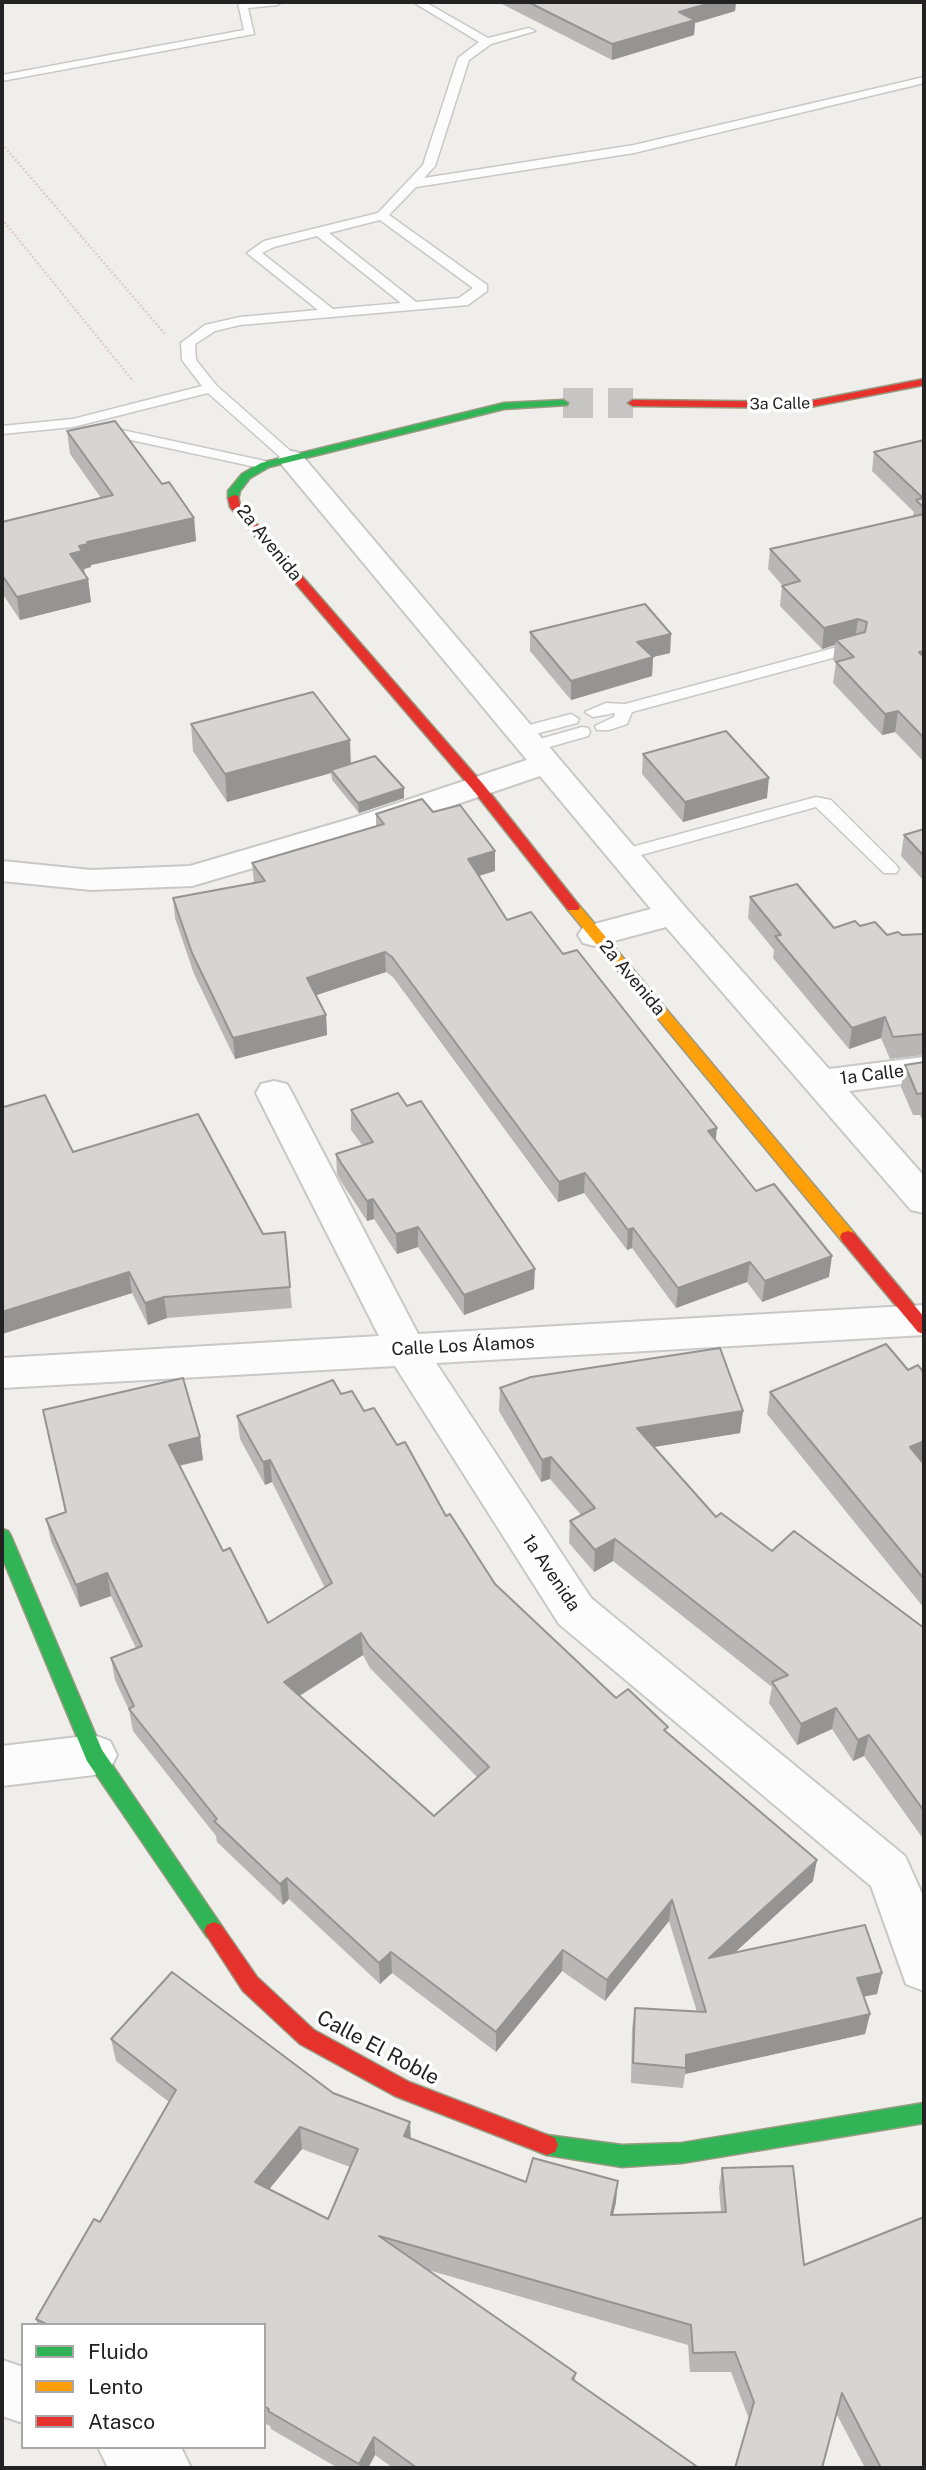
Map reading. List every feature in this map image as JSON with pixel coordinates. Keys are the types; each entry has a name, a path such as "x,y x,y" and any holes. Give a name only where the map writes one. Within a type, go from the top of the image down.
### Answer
{"street":[{"name":"3a Calle","path":"633,403 805,405 920,387"},
{"path":"563,403 504,406 278,462 533,748 673,914 924,1200"},
{"name":"2a Avenida","path":"278,462 246,476 234,491 234,505 478,787 596,935 922,1323"},
{"path":"2,870 92,880 192,876 478,787 533,748"},
{"path":"596,935 673,914"},
{"name":"1a Calle","path":"820,1082 924,1069"},
{"name":"1a Avenida","path":"274,1093 406,1349 575,1611 888,1871 910,1920 924,1968"},
{"name":"Calle Los Álamos","path":"2,1373 922,1323"},
{"name":"Calle El Roble","path":"2,1536 94,1755 250,1984 307,2037 402,2090 542,2144 622,2156 682,2152 924,2113"},
{"path":"2,1766 94,1755"},
{"path":"2,2388 21,2394"},
{"path":"129,2449 162,2468"}],"lane":[{"path":"2,78 250,32 242,5 277,2"},
{"path":"418,2 487,42"},
{"path":"330,313 253,253 269,244 382,216 429,166 464,58 487,42 529,31"},
{"path":"412,184 634,149 924,80"},
{"path":"278,462 189,360 188,343 210,328 240,321 463,302 482,288 382,216"},
{"path":"319,231 413,306"},
{"path":"2,430 73,423 211,388"},
{"path":"73,423 278,462"},
{"path":"598,719 621,720 625,709 856,647"},
{"path":"533,748 576,725"},
{"path":"623,855 808,802 816,802 825,804 890,869"}],"path":[{"path":"2,144 211,388"},
{"path":"2,219 139,388"}],"building":[{"path":"528,2 714,2 679,12 695,20 612,44"},
{"path":"115,421 162,484 169,482 194,518 87,542 88,544 79,546 82,551 70,554 88,579 17,597 2,575 2,522 113,495 67,431"},
{"path":"924,440 924,508 916,500 923,498 874,452"},
{"path":"924,514 924,651 919,652 924,657 924,738 898,711 885,714 836,662 854,657 836,640 865,632 867,622 858,619 824,628 782,586 800,581 770,549"},
{"path":"645,604 671,634 637,642 653,657 571,681 530,632"},
{"path":"313,692 350,740 225,774 191,724"},
{"path":"726,731 769,778 685,802 643,754"},
{"path":"375,756 404,788 358,803 331,770"},
{"path":"422,799 433,812 460,805 495,851 468,859 507,920 531,912 563,954 577,950 717,1128 708,1131 756,1191 774,1184 832,1256 765,1281 750,1262 678,1288 633,1228 628,1230 585,1173 559,1182 392,957 385,952 307,978 326,1015 233,1038 192,953 173,898 265,881 252,863 384,824 376,814"},
{"path":"924,829 924,856 904,835"},
{"path":"797,884 834,928 855,921 860,926 875,922 887,935 898,932 902,935 924,934 924,1034 893,1037 885,1017 852,1028 775,936 781,935 750,897"},
{"path":"924,1062 924,1093 917,1094 905,1065"},
{"path":"398,1093 407,1106 421,1101 535,1269 464,1295 418,1227 396,1234 373,1199 367,1201 336,1154 373,1142 351,1110"},
{"path":"45,1095 73,1152 198,1114 263,1234 285,1232 290,1287 164,1297 145,1303 129,1272 2,1312 2,1102 4,1107"},
{"path":"886,1344 908,1370 918,1365 924,1373 924,1441 910,1447 924,1464 924,1579 770,1392"},
{"path":"720,1348 743,1411 637,1428 716,1517 721,1513 772,1551 794,1531 924,1628 924,1811 869,1735 858,1740 836,1708 801,1724 772,1682 788,1675 615,1539 595,1550 570,1521 595,1508 551,1457 542,1460 500,1388 531,1377"},
{"path":"183,1378 200,1437 169,1445 223,1551 230,1548 268,1623 332,1583 270,1460 263,1462 237,1416 333,1380 341,1394 352,1391 364,1411 374,1408 397,1445 405,1442 446,1516 450,1514 495,1584 616,1698 628,1689 668,1727 664,1730 817,1860 709,1958 865,1925 882,1973 857,1978 870,2014 686,2055 686,2068 633,2063 635,2008 706,2012 672,1900 607,1980 563,1950 496,2032 391,1952 379,1963 287,1878 280,1884 214,1821 217,1819 129,1709 134,1706 111,1658 142,1646 107,1573 76,1585 46,1519 66,1512 43,1410","holes":["361,1633 369,1646 489,1767 434,1816 284,1682"]},
{"path":"172,1972 333,2093 410,2122 404,2136 526,2182 533,2158 618,2181 611,2215 726,2212 722,2168 793,2166 804,2265 924,2217 924,2468 881,2468 842,2393 822,2468 735,2468 754,2402 735,2352 693,2353 691,2325 379,2236 576,2373 572,2379 699,2468 417,2468 374,2437 359,2464 268,2411 266,2323 44,2323 36,2319 94,2219 100,2222 176,2090 111,2039","holes":["300,2127 358,2149 328,2219 255,2182"]}],"tunnel":[{"path":"563,403 633,403"}],"traffic: fast":[{"path":"234,498 234,491 246,476 265,465 504,406 563,403"},
{"path":"2,1536 94,1755 214,1931"},
{"path":"547,2145 622,2156 682,2153 924,2113"}],"traffic: slow":[{"path":"573,907 848,1237"}],"traffic: jam":[{"path":"633,403 805,405 924,382"},
{"path":"234,498 234,505 478,787 573,907"},
{"path":"848,1237 924,1328"},
{"path":"214,1931 250,1984 307,2037 402,2089 547,2145"}]}
